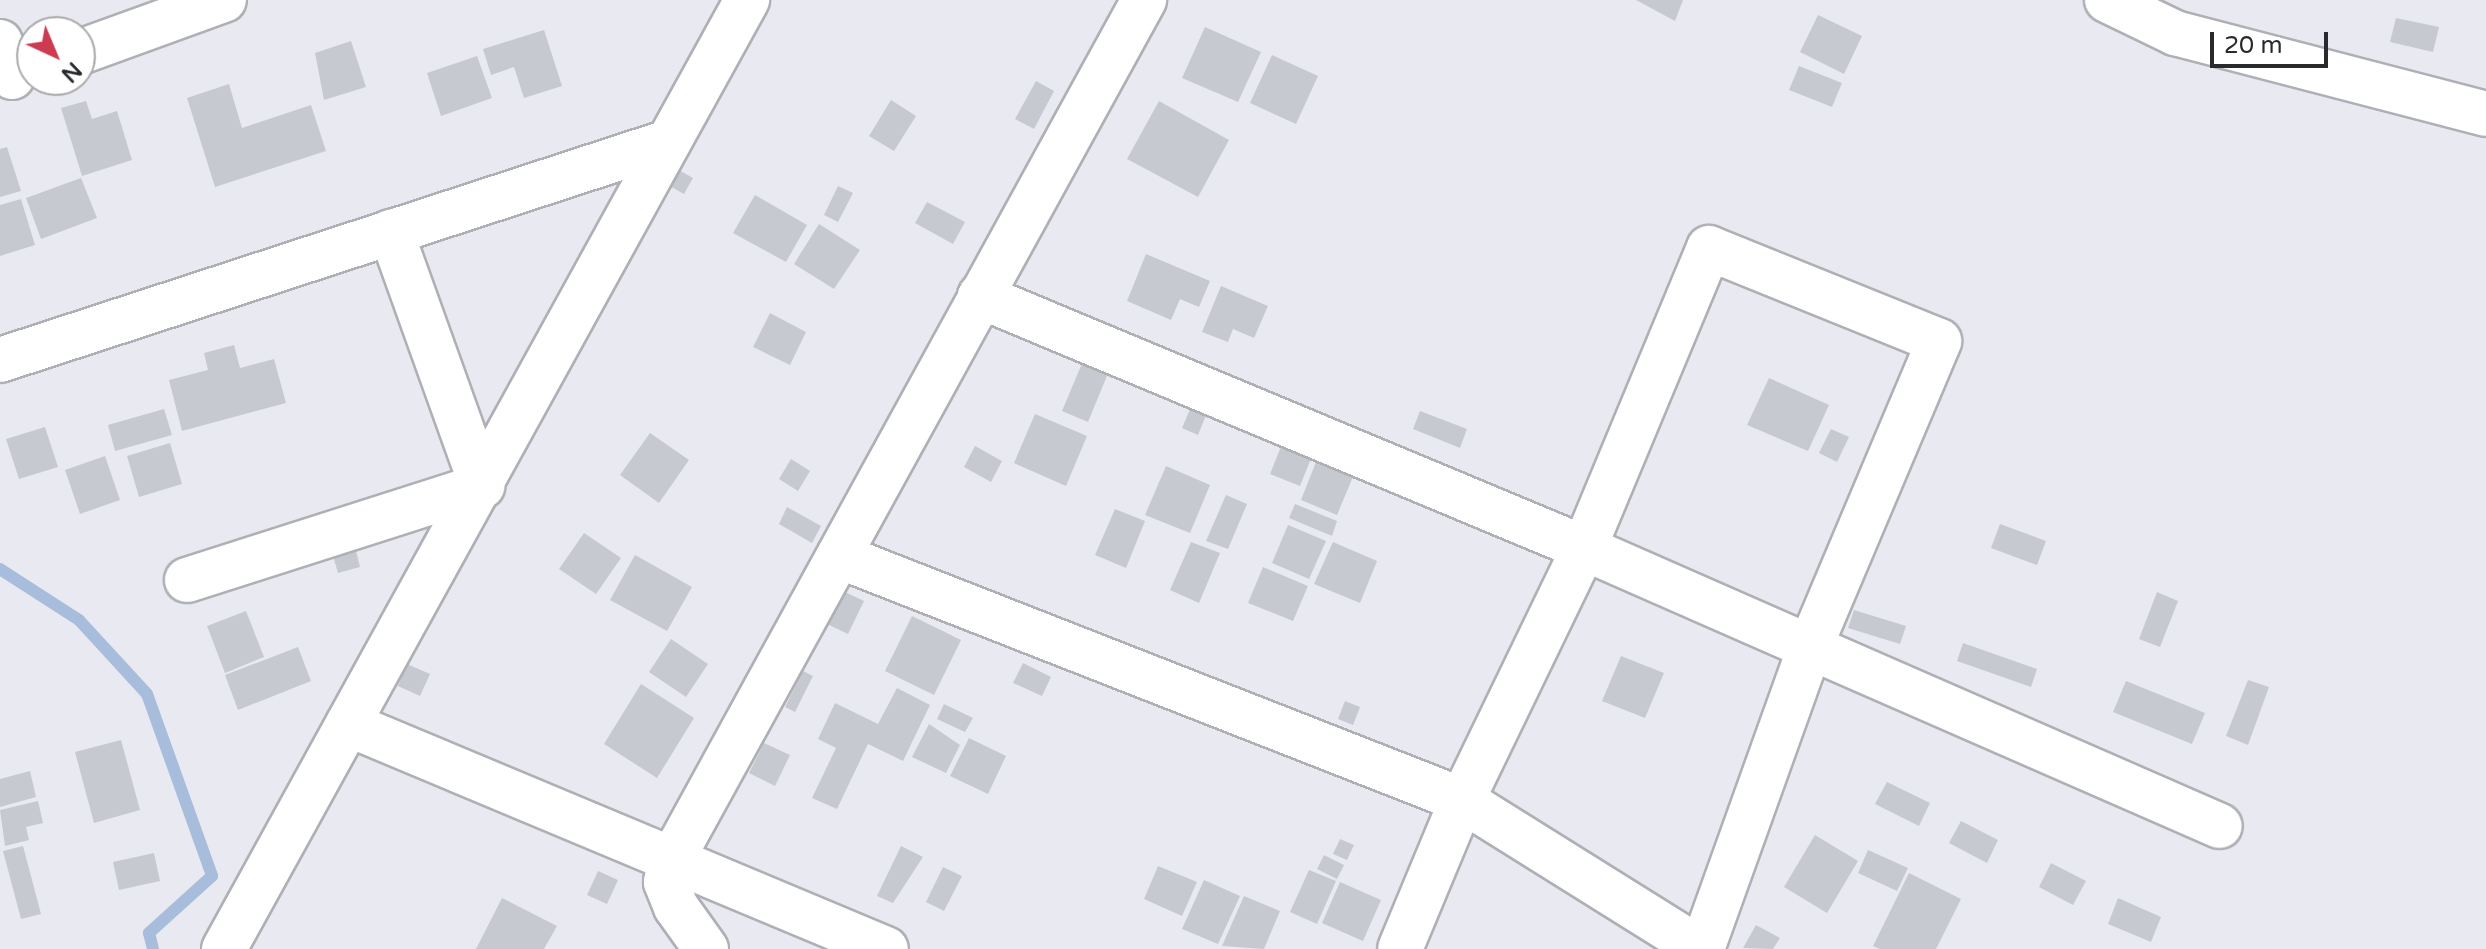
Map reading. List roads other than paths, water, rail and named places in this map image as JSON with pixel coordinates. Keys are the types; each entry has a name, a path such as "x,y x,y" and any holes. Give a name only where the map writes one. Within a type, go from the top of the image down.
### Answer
{"street":[{"path":"96,46 224,0"},
{"path":"706,949 676,907 666,882 670,863 1144,0"},
{"path":"2107,0 2175,33 2486,114"},
{"path":"224,949 482,486 668,142 737,3"},
{"path":"0,360 668,142"},
{"path":"391,232 482,486"},
{"path":"839,556 1462,800 1701,949 1810,647 1939,341 1709,248 1584,548 1462,800 1400,949"},
{"path":"980,296 1584,548 2220,826"},
{"path":"187,580 482,486"},
{"path":"348,724 670,863 886,949"}],"waterway":[{"path":"0,569 79,620 147,694 212,876 149,933 153,949"}]}
